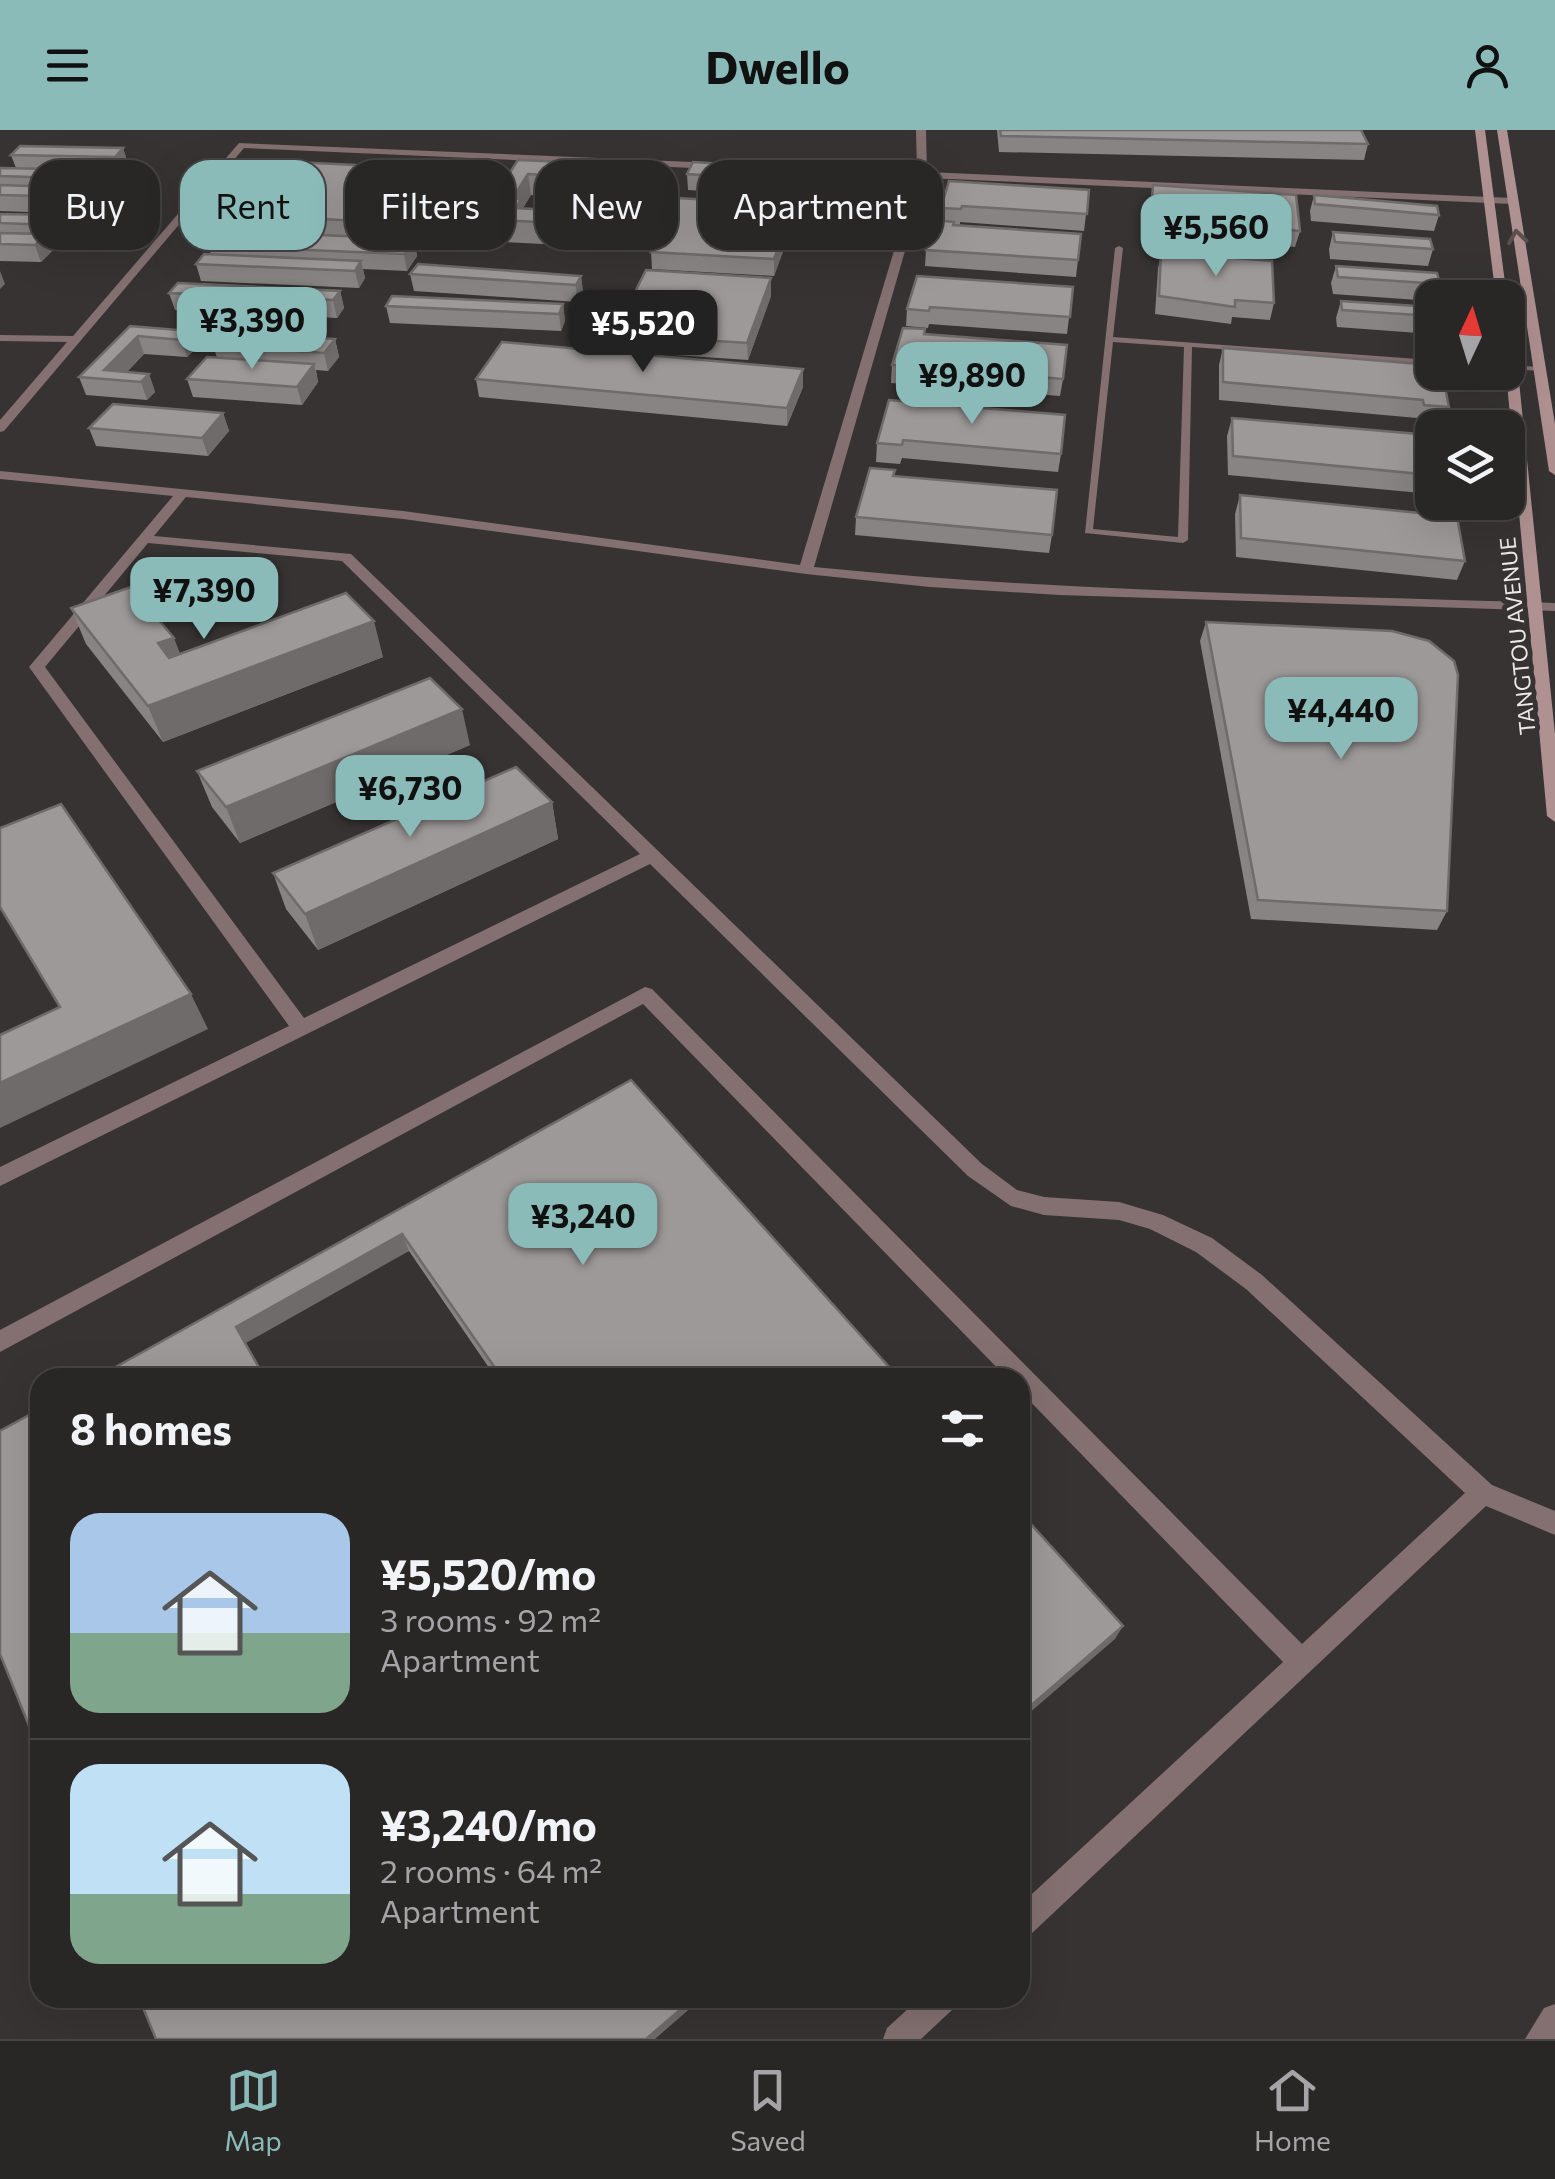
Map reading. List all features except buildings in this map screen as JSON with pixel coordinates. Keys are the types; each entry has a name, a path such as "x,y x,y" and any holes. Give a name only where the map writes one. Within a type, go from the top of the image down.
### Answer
{"main road":[{"path":"1480,130 1499,280"},
{"path":"1502,130 1555,471"},
{"name":"TANGTOU AVENUE","path":"1513,390 1555,816"}],"street":[{"path":"922,130 922,160"},
{"path":"0,428 242,145 698,165"},
{"path":"943,176 1512,201"},
{"path":"806,570 900,250"},
{"path":"0,338 76,339"},
{"path":"0,476 403,515 806,570 1059,591 1555,606"},
{"path":"183,493 37,667 302,1030"},
{"path":"144,538 346,557 975,1170 1011,1197 1044,1206 1119,1212 1154,1221 1204,1246 1254,1282 1483,1493 1555,1523"},
{"path":"0,1178 651,856"},
{"path":"0,1342 645,994 1013,1368"},
{"path":"1030,1385 1301,1661"},
{"path":"1030,1915 1483,1493"},
{"path":"898,2039 931,2008"},
{"path":"1540,2039 1555,2020"}],"lane":[{"path":"1119,248 1088,531 1183,540 1188,345"},
{"path":"1109,339 1415,361"},
{"path":"1525,368 1542,370"}]}
